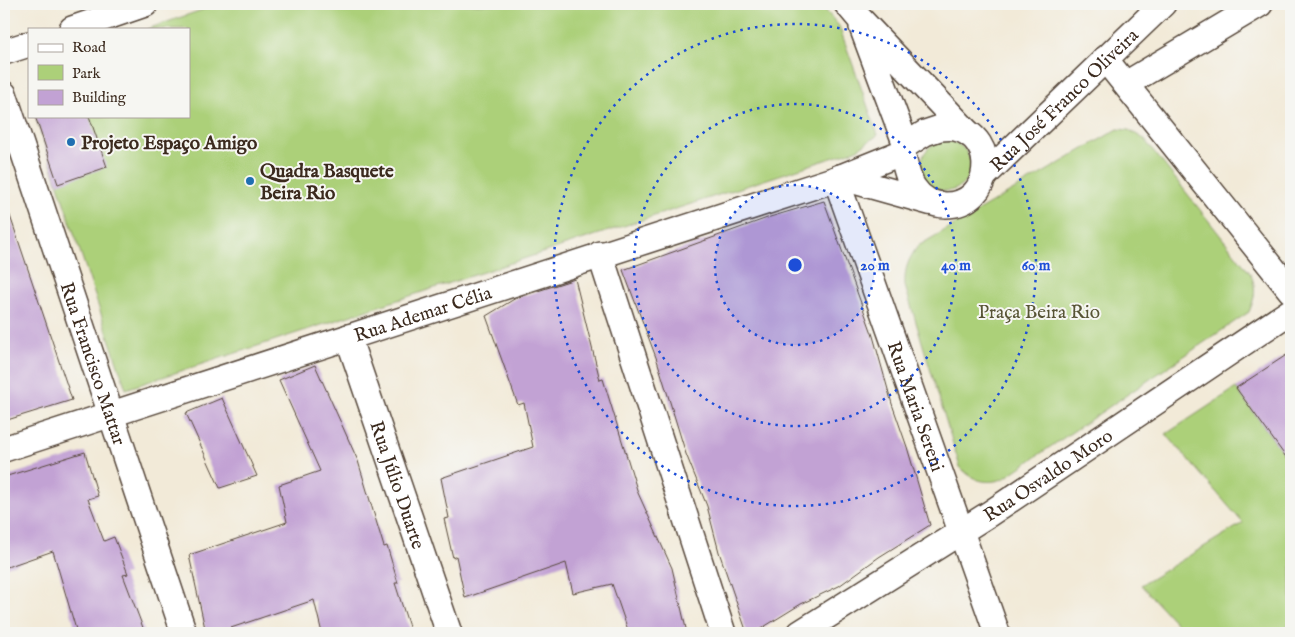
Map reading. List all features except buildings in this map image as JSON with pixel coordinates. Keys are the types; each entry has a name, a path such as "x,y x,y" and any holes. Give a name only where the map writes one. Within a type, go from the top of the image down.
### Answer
{"street":[{"path":"75,28 145,4"},
{"name":"Rua José Franco Oliveira","path":"985,175 1164,4"},
{"path":"1126,84 1260,4"},
{"path":"838,178 938,205 953,205 968,200 979,189 985,175 985,160 980,146 853,11"},
{"path":"853,11 904,148 908,174 913,188 924,199 938,205"},
{"path":"4,52 28,44"},
{"path":"1106,59 1291,291"},
{"name":"Rua Francisco Mattar","path":"4,94 184,633"},
{"path":"904,148 925,134 940,128 955,128 969,134"},
{"name":"Rua Ademar Célia","path":"4,449 838,178 904,148"},
{"name":"Rua Maria Sereni","path":"838,178 997,633"},
{"path":"600,254 723,633"},
{"name":"Rua Osvaldo Moro","path":"800,633 962,530 1291,311"},
{"name":"Rua Júlio Duarte","path":"348,337 449,633"}],"green space":[{"path":"219,4 820,4 839,26 878,135 856,150 126,389 36,118 190,118 190,28 150,28"},
{"name":"Praça Beira Rio","path":"1118,129 1129,130 1144,139 1250,273 1254,283 1254,292 1249,312 1003,479 985,481 974,478 960,467 905,286 905,275 909,260 918,246"},
{"path":"946,141 955,143 966,152 971,166 969,175 960,186 946,191 937,189 926,180 921,166 923,157 932,146"},
{"path":"1236,388 1291,464 1291,623 1279,633 1185,633 1141,585 1243,523 1166,434"}],"place":[{"name":"Projeto Espaço Amigo","path":"71,142"},
{"name":"Quadra Basquete Beira Rio","path":"250,181"}]}
